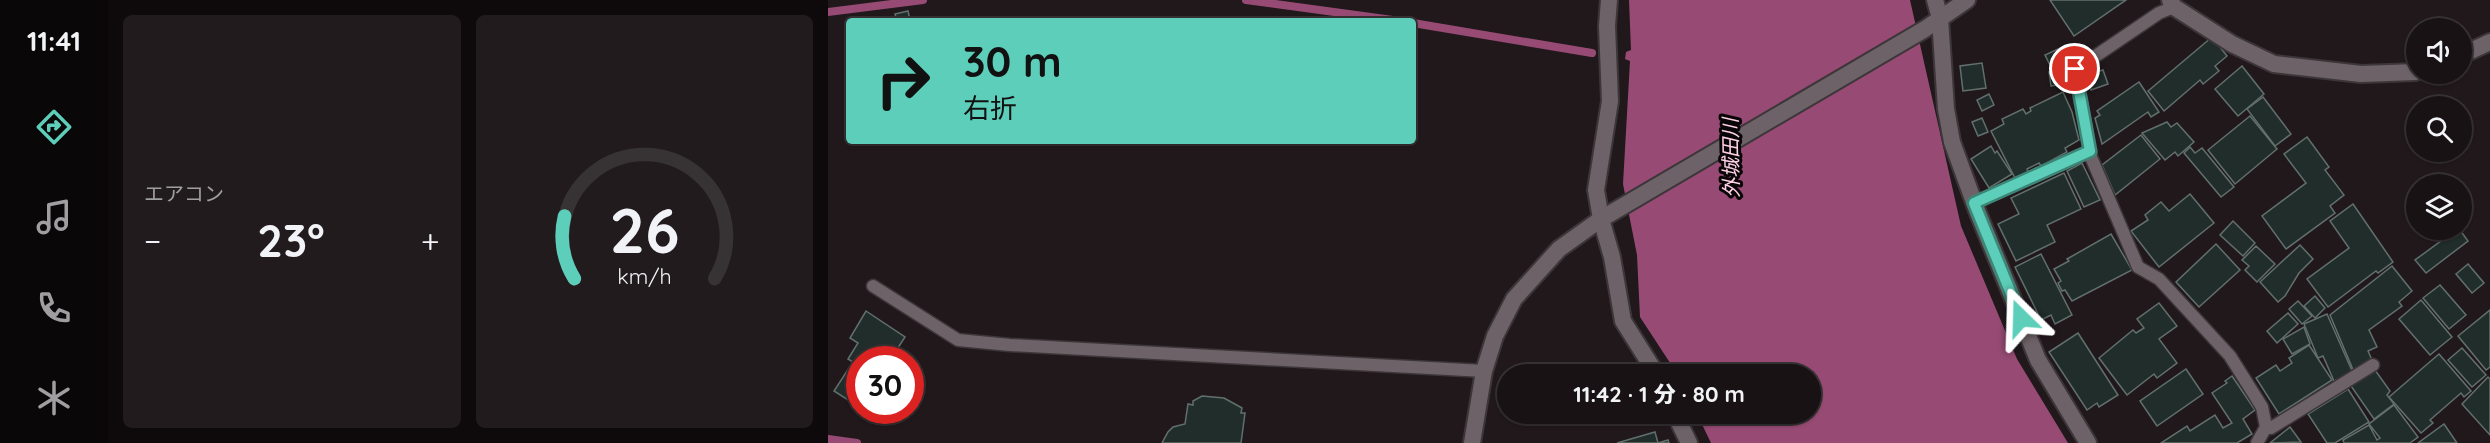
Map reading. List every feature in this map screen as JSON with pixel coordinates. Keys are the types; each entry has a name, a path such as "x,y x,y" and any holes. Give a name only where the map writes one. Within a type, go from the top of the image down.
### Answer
{"street":[{"path":"1610,0 1607,26 1610,101 1596,190 1608,215 1612,257 1623,321 1650,364"},
{"path":"1935,0 1940,18 1946,110 1952,142 1974,203 2038,360 2088,443"},
{"path":"1472,443 1484,371 1495,336 1514,299 1559,249 1608,215 1925,29 1967,0"},
{"path":"2172,3 2232,44 2274,64 2361,75 2406,73"},
{"path":"2472,50 2490,42"},
{"path":"1680,424 1689,443"}],"lane":[{"path":"2172,3 2075,69 2090,151 2138,267 2158,279 2230,356 2262,407 2266,428 2257,443"},
{"path":"1974,203 2090,151"},
{"path":"873,286 958,340 1010,345 1484,371"},
{"path":"2266,428 2271,428 2373,365"}],"water":[{"name":"外城田川","path":"1629,0 1910,0 1961,226 2017,359 2068,443 1711,443 1702,424 1821,424 1821,364 1671,364 1640,317 1637,255 1623,184 1630,61 1625,59 1626,52 1631,50"}],"building":[{"path":"2050,0 2126,0 2074,36"},
{"path":"908,11 910,18 896,18 895,14"},
{"path":"2212,37 2227,56 2215,66 2219,71 2203,84 2200,80 2164,111 2148,91"},
{"path":"2060,48 2067,62 2052,69 2045,55"},
{"path":"1982,63 1986,88 1963,91 1960,66"},
{"path":"2242,66 2264,94 2238,116 2215,89"},
{"path":"2063,70 2065,84 2051,86 2049,72"},
{"path":"2103,70 2108,84 2091,90 2087,75"},
{"path":"2139,82 2159,112 2151,117 2148,112 2102,144 2095,118 2100,115 2097,111"},
{"path":"2063,92 2072,112 2079,140 2065,148 2067,152 2041,166 2039,163 2027,169 2028,172 2015,178 1991,131 2004,124 2002,119 2023,109 2026,114 2031,111 2030,108"},
{"path":"1989,94 1994,105 1982,111 1977,100"},
{"path":"2263,97 2291,134 2275,146 2247,109"},
{"path":"2250,116 2277,149 2235,184 2208,150"},
{"path":"1982,118 1988,132 1978,136 1972,122"},
{"path":"2167,122 2171,127 2177,123 2194,142 2178,156 2175,152 2165,160 2142,133"},
{"path":"2141,135 2160,159 2115,195 2102,165"},
{"path":"2307,137 2329,167 2325,170 2344,195 2330,206 2335,213 2286,249 2262,216 2306,183 2284,154"},
{"path":"1991,146 1995,153 1997,151 2012,174 1989,188 1971,159"},
{"path":"2190,147 2195,153 2202,148 2234,187 2221,197 2184,153"},
{"path":"2082,163 2100,200 2084,207 2067,171"},
{"path":"2064,173 2081,209 2047,225 2055,242 2016,261 1998,224 2019,214 2011,198"},
{"path":"2190,194 2214,223 2159,267 2131,231 2148,220 2145,215 2161,202 2169,211"},
{"path":"2353,204 2393,262 2378,273 2376,271 2328,307 2307,279 2349,248 2330,221"},
{"path":"2233,221 2255,243 2243,256 2220,235"},
{"path":"2111,234 2132,270 2072,301 2065,290 2062,291 2058,283 2061,281 2054,269"},
{"path":"2442,240 2468,241 2426,273 2415,260"},
{"path":"2216,244 2240,270 2199,307 2176,282"},
{"path":"2300,245 2313,259 2299,273 2285,296 2278,302 2260,282"},
{"path":"2256,246 2275,264 2257,282 2245,270 2249,266 2242,260"},
{"path":"2041,254 2072,315 2055,324 2051,315 2041,320 2015,267"},
{"path":"2468,264 2484,283 2472,293 2456,274"},
{"path":"2392,266 2412,291 2399,302 2402,306 2369,330 2377,347 2368,351 2372,360 2354,372 2330,315"},
{"path":"2440,285 2466,315 2449,329 2423,298"},
{"path":"2315,296 2325,308 2315,318 2304,306"},
{"path":"2421,300 2452,337 2430,355 2399,319"},
{"path":"2298,301 2312,316 2302,324 2289,309"},
{"path":"2159,303 2177,326 2159,339 2177,363 2157,378 2154,374 2127,395 2099,358 2133,330 2136,333 2144,328 2137,319"},
{"path":"2490,310 2490,367 2486,370 2458,336"},
{"path":"866,311 905,337 899,346 856,346 858,343 850,338"},
{"path":"2288,313 2298,324 2277,343 2267,331"},
{"path":"2327,314 2353,373 2334,381 2323,356 2318,358 2304,324"},
{"path":"2304,327 2310,344 2292,354 2283,339"},
{"path":"2078,333 2118,395 2099,407 2097,403 2087,410 2049,352"},
{"path":"2309,345 2332,380 2279,414 2256,378 2276,365 2280,371 2292,363 2289,358"},
{"path":"2462,348 2486,375 2472,387 2448,360"},
{"path":"2439,354 2471,391 2464,397 2461,393 2430,420 2433,423 2421,433 2389,397"},
{"path":"2186,369 2203,394 2157,426 2140,401"},
{"path":"2375,370 2390,391 2387,395 2394,404 2374,419 2351,386"},
{"path":"846,373 846,399 834,391"},
{"path":"2232,376 2255,410 2243,419 2252,434 2237,443 2161,443 2187,426 2190,431 2215,415 2223,428 2232,423 2212,393 2227,383 2225,381"},
{"path":"2488,377 2490,379 2490,435 2462,404"},
{"path":"2348,389 2369,422 2335,443 2327,443 2308,414"},
{"path":"1202,396 1224,398 1242,408 1241,413 1245,413 1241,443 1162,443 1173,427 1185,424 1188,404 1193,405 1193,401"},
{"path":"2394,405 2418,437 2410,443 2344,443 2343,440 2369,425 2377,440 2380,438 2369,424"},
{"path":"2444,424 2457,443 2418,443"},
{"path":"2290,427 2301,442 2270,443"},
{"path":"1655,432 1658,443 1617,443"}],"waterway":[{"path":"828,12 923,0"},
{"path":"1246,0 1378,18"},
{"path":"1416,24 1592,53"},
{"path":"828,439 857,443"}],"route":[{"path":"2021,318 1974,203 2090,151 2075,69"}]}
